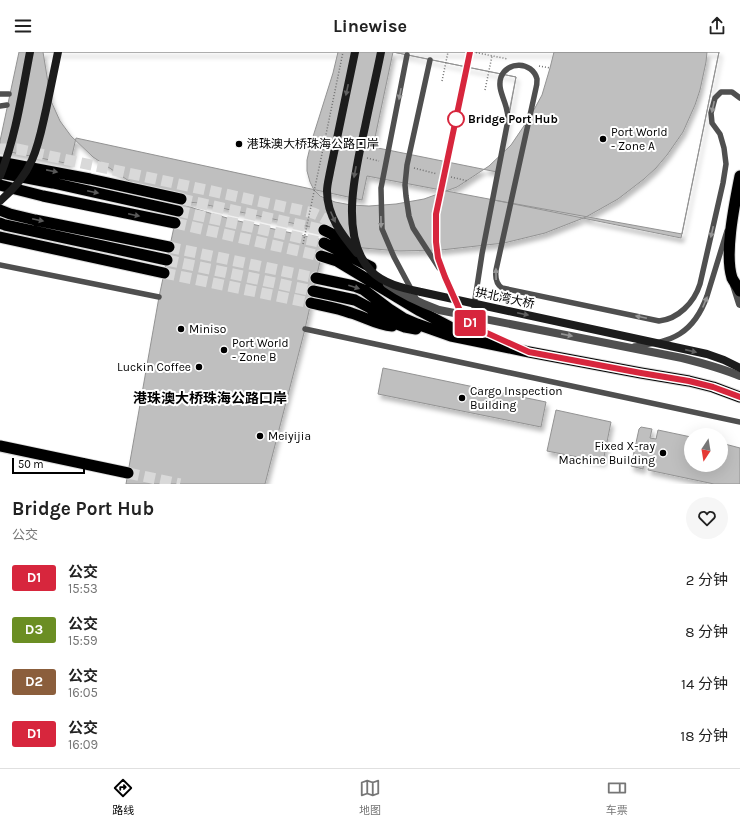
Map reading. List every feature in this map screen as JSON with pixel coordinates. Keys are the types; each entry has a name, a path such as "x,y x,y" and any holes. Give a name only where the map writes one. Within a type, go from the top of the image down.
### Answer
{"highway":[{"path":"0,162 90,179 181,200"},
{"path":"0,174 53,183 178,211"},
{"path":"740,176 730,242 732,278 740,291"},
{"path":"0,185 43,196 174,223"},
{"path":"0,210 35,220 169,247"},
{"path":"0,223 167,260"},
{"path":"324,230 332,234 370,267 386,278 454,333"},
{"path":"0,237 164,273"},
{"path":"324,243 370,267"},
{"path":"321,256 337,261 454,333 471,340 689,381 713,387 740,397"},
{"path":"316,278 354,286 364,290 403,318 424,327 454,333"},
{"path":"313,291 355,300 387,320 405,327"},
{"path":"311,303 350,312 384,326 454,333"},
{"path":"0,446 128,473"}],"main road":[{"path":"0,174 8,155 30,52"},
{"path":"0,201 20,180 32,161 38,144 58,52"},
{"path":"355,52 327,191 330,209 336,223 347,241 359,255"},
{"name":"拱北湾大桥","path":"381,52 354,177 352,220 354,238 359,255 371,271 383,281 398,286 707,354 740,368"}],"street":[{"path":"732,278 740,304"},
{"path":"383,281 411,299 440,310 628,347 704,364 740,376"}],"lane":[{"path":"407,55 381,188 382,229 394,257 420,306"},
{"path":"430,60 407,165 405,185 413,228 445,277"},
{"path":"491,335 480,326 475,318 474,306 482,254 508,120 508,112 500,88 500,82 506,69 519,64 525,66 533,72 537,79 496,270 496,281 502,288 658,321 676,316 684,310 698,292 722,190 726,164 720,134 712,123 711,114 715,98 721,92 732,92 740,98"},
{"path":"467,68 436,214 438,258 461,313 468,322 478,329 529,352"},
{"path":"0,94 8,94"},
{"path":"0,106 7,105"},
{"path":"628,347 654,344 668,340 680,334 698,316 704,305 734,208"},
{"path":"0,265 159,297"},
{"path":"305,329 740,422"}],"path":[{"path":"442,81 448,52"},
{"path":"485,90 492,56"},
{"path":"303,244 323,148"}],"building":[{"name":"港珠澳大桥珠海公路口岸","path":"19,52 393,52 719,52 681,238 367,176 362,200 76,138 70,164 0,150 0,141","holes":["393,52 516,77 497,172 373,147"]},
{"name":"港珠澳大桥珠海公路口岸","path":"43,52 338,52 311,143 307,160 307,171 314,190 320,196 335,202 369,206 396,204 424,199 457,187 489,166 511,145 530,117 542,95 554,52 707,52 700,90 683,132 656,168 618,199 586,217 545,233 504,243 441,250 399,251 363,248 234,220 176,202 129,181 93,157 71,136 60,121 51,101"},
{"name":"Port World - Zone A","path":"393,52 719,52 682,234 494,200 516,77"},
{"name":"Port World - Zone B","path":"188,202 315,228 320,230 324,236 324,243 305,329 265,484 126,484 159,297 177,213 182,204"},
{"name":"Cargo Inspection Building","path":"383,368 546,402 541,427 378,394"},
{"path":"556,410 611,422 603,462 547,451"},
{"name":"Fixed X-ray Machine Building","path":"641,427 652,429 650,438 656,439 658,430 684,436 684,472 728,472 728,445 740,448 740,484 714,484 648,470 650,460 645,458 643,469 631,466 639,429"}],"tunnel":[{"path":"0,149 17,149 313,213 328,221 343,240"},
{"path":"181,199 324,230"},
{"path":"178,211 324,243"},
{"path":"175,223 321,256"},
{"path":"169,247 316,278"},
{"path":"167,260 313,291"},
{"path":"164,273 311,303"},
{"path":"128,473 180,484"}],"bus line":[{"name":"D1","path":"470,52 436,214 436,242 438,258 461,313 468,322 478,329 529,352 689,381 713,387 740,397"}],"place":[{"name":"Bridge Port Hub","path":"456,119"},
{"name":"Port World - Zone A","path":"603,139"},
{"name":"港珠澳大桥珠海公路口岸","path":"239,144"},
{"name":"Miniso","path":"181,329"},
{"name":"Port World - Zone B","path":"224,350"},
{"name":"Luckin Coffee","path":"199,367"},
{"name":"Cargo Inspection Building","path":"462,398"},
{"name":"Meiyijia","path":"260,436"},
{"name":"Fixed X-ray Machine Building","path":"663,453"}],"district":[{"name":"港珠澳大桥珠海公路口岸","path":"210,398"}]}
